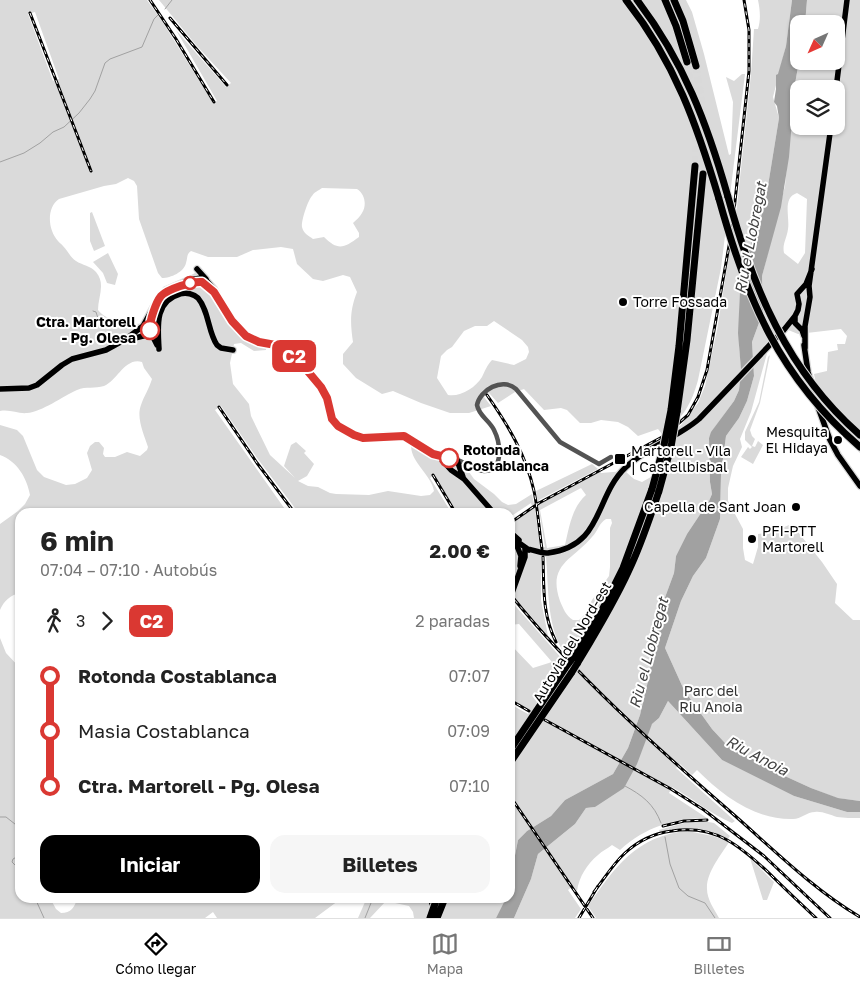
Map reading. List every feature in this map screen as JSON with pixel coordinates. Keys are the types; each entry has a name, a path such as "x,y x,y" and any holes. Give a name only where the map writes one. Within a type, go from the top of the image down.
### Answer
{"highway":[{"path":"626,0 653,38 682,91 703,146 745,283 772,341 794,375 823,411 860,447"},
{"path":"637,0 670,48 695,96 752,277 779,334 789,352 818,390 860,435"},
{"path":"665,0 678,32 687,62"},
{"path":"674,0 685,26 696,66"},
{"name":"Autovia del Nord-est","path":"515,743 574,662 602,610 623,568 656,490 671,447 696,166"},
{"name":"Autovia del Nord-est","path":"674,411 687,340 703,174"},
{"name":"Autovia del Nord-est","path":"515,755 569,669"},
{"path":"430,918 435,903"},
{"path":"438,918 443,903"}],"main road":[{"path":"837,80 848,0"},
{"path":"805,348 812,269 830,135"},
{"path":"515,537 526,549 534,552 549,555 572,550 590,529 614,482 624,468 637,458 686,430 708,411 783,331 795,316 799,307 797,294 806,284 812,269"},
{"path":"197,272 218,293 232,321 246,336 259,342 281,346 295,356 321,387 327,398 332,419 338,426 363,438 404,436 433,454 464,479 489,508"},
{"path":"187,284 197,272"},
{"path":"0,389 33,387 72,359 112,349 136,335 148,321 162,295 197,272"},
{"path":"162,295 198,281 207,283"},
{"path":"801,289 806,289 810,293"},
{"path":"150,334 158,322 163,306 176,295 187,293 194,295 200,301 216,344 221,348 234,350"},
{"path":"795,316 794,321 803,332 808,372 830,440 860,486"},
{"path":"148,321 150,334 159,349"},
{"path":"783,331 790,326 802,326 806,323"},
{"path":"136,335 150,334"},
{"path":"433,454 454,459 460,463 463,466 464,479"},
{"path":"451,469 449,463 454,459"},
{"path":"451,469 463,466"},
{"path":"526,549 548,553 568,547 583,539"},
{"path":"518,540 537,550 553,551"},
{"path":"518,540 523,557"},
{"path":"515,584 526,549"},
{"path":"523,557 534,552"},
{"path":"432,903 438,918"}],"street":[{"path":"463,466 486,471 493,469 499,461 495,432 478,411 476,405 481,396 495,385 503,383 516,389 563,445 597,464 611,457"}],"green space":[{"path":"0,0 147,0 213,103 217,101 176,30 226,87 231,83 196,45 159,0 686,0 692,12 704,54 729,155 731,154 733,102 726,77 734,81 742,74 745,74 721,268 698,380 693,396 681,417 662,434 658,429 638,436 628,427 618,422 601,420 591,423 580,423 567,410 561,408 544,410 524,389 515,392 498,403 489,393 484,397 491,406 469,413 450,413 393,391 382,394 356,378 343,364 343,354 353,342 351,316 357,292 350,277 343,275 323,281 313,279 297,264 293,249 281,247 253,250 237,257 208,257 191,251 185,266 180,272 173,276 162,278 158,273 139,219 137,186 134,181 128,178 116,184 59,199 50,213 50,225 58,242 63,245 74,259 92,268 99,277 101,286 98,310 107,318 119,322 143,324 159,294 195,273 211,282 233,316 246,331 256,337 267,340 266,350 254,351 241,343 234,344 230,363 233,384 249,404 251,416 270,455 295,478 284,466 291,445 296,442 306,451 304,453 314,464 307,476 298,481 336,494 369,495 388,491 421,496 430,495 434,491 432,485 412,451 411,445 414,438 441,454 457,455 474,479 508,505 516,504 532,494 540,548 545,547 536,491 592,464 598,469 539,500 540,504 600,471 601,473 625,471 634,479 642,482 667,468 664,456 665,437 681,425 698,403 705,386 717,330 737,206 754,29 758,29 760,22 758,0 792,0 786,46 773,97 779,118 766,198 744,267 740,291 739,344 741,370 739,390 734,401 709,438 712,494 687,534 676,556 674,573 660,611 640,715 628,748 613,774 565,800 551,816 527,831 518,840 515,855 515,707 528,714 530,711 515,701 515,649 533,668 552,662 519,624 515,624 515,606 564,661 567,657 560,646 552,622 548,596 546,557 541,557 541,600 548,636 515,598 515,521 533,509 531,503 515,514 515,508 455,508 434,475 430,478 449,508 295,508 221,406 215,410 284,508 21,508 30,495 24,476 11,461 0,455 0,425 17,430 23,436 37,470 44,477 66,485 75,484 87,478 92,470 87,453 90,446 95,442 99,442 104,448 103,454 105,457 115,457 127,452 140,456 147,450 148,447 139,415 142,402 152,379 142,362 136,361 126,366 104,386 77,390 46,407 24,413 0,411","holes":["35,12 59,79 53,81 28,14","322,188 357,189 360,191 365,203 364,210 353,223 359,233 359,237 345,246 337,246 324,237 313,239 306,234 302,224 305,211 314,193","494,321 522,340 528,347 529,352 526,359 514,365 492,360 476,385 463,393 448,395 437,378 441,356 452,347 464,331 475,326 487,326","581,488 586,495 577,505 574,512 565,545 547,548 540,510","606,519 611,519 609,576 592,600 585,614 579,620 573,620 567,614 560,601 557,589 559,571 585,545 602,523"]},
{"name":"Parc del Riu Anoia","path":"807,0 860,0 860,453 827,422 821,408 814,374 827,371 828,352 838,350 837,344 845,344 847,336 841,329 798,334 786,329 772,335 751,412 740,439 742,447 733,466 728,488 728,501 743,529 745,560 753,564 758,547 758,534 773,532 789,525 794,527 837,584 835,603 853,620 860,620 860,801 837,798 811,788 776,772 725,743 712,729 684,690 665,648 681,601 693,576 706,558 720,519 721,474 726,436 739,418 747,401 754,376 752,342 763,312 762,276 785,186 790,135 845,135 845,80 796,80 797,70 845,70 845,15 806,15","holes":["797,193 807,199 805,253 798,264 784,253 788,229 788,203 792,195"]},
{"path":"92,212 105,246 94,251 90,241 90,213"},
{"path":"108,253 118,274 115,285 107,283 103,273 93,262"},
{"path":"770,355 760,403 750,430 755,439 752,446 755,447 758,441 763,445 753,464 741,457 748,447 750,449 752,447 745,440 745,432 759,402"},
{"path":"15,513 15,594 3,604 0,610 0,524"},
{"path":"0,638 6,653 15,663 15,903 53,903 61,913 72,909 75,903 335,903 315,918 217,918 213,912 205,918 0,918"},
{"path":"668,701 722,760 794,796 847,812 860,812 860,818 837,817 818,812 793,819 766,815 741,805 718,789 697,770 692,775 680,764 676,768 735,821 732,823 724,820 672,787 669,793 707,818 695,818 661,825 640,835 620,850 612,845 601,852 590,862 584,871 577,891 573,886 568,890 581,909 575,918 514,918 531,879 538,854 575,824 586,808 595,807 652,724 659,718"},
{"path":"703,821 714,823 730,836 728,839 703,829 695,828 660,832 659,830 688,822"},
{"path":"687,831 713,836 729,842 715,864 707,883 708,896 719,918 596,918 588,906 618,866 628,856 654,839"},
{"path":"750,858 774,882 767,900 763,900"},
{"path":"365,903 384,903 370,918 358,918"},
{"path":"395,903 504,903 496,918 414,918 409,906"}],"shaded area":[{"path":"792,0 807,0 806,15 790,15"},
{"path":"790,15 790,70 797,70 796,80 790,80 791,135 789,157 781,207 762,276 763,312 752,342 754,376 747,401 739,418 726,436 721,474 720,519 706,558 693,576 681,601 665,648 684,690 712,729 725,743 776,772 811,788 838,798 860,801 860,812 847,812 794,796 722,760 668,701 659,718 652,724 637,764 624,788 595,807 586,808 575,824 538,854 531,879 514,918 496,918 504,903 515,903 515,855 518,840 527,831 551,816 565,800 613,774 628,748 640,715 660,611 674,573 676,556 687,534 712,494 709,438 711,432 734,401 739,390 741,370 738,333 740,291 744,267 766,198 779,118 777,106 774,102 776,75 778,74 786,46"}],"waterway":[{"path":"165,9 172,0"},
{"path":"0,162 24,153 53,132 64,127 90,99 95,91 105,63 110,59 142,47 154,19 158,15"},
{"path":"93,311 96,312 98,318 102,321 134,325 136,327"},
{"path":"625,786 647,801 655,810 661,823"},
{"path":"0,817 6,817 15,824"},
{"path":"665,837 670,864 679,888 688,896 705,903 715,918"},
{"path":"15,858 12,862 15,865"},
{"path":"37,903 44,918"},
{"path":"365,918 371,903"}],"tunnel":[{"path":"687,62 695,122 695,166"},
{"path":"696,66 704,118 703,174"}],"railway":[{"path":"150,0 214,102"},
{"path":"515,520 539,503 664,436 688,415 698,397 707,370 732,229 749,71 749,30 744,0"},
{"path":"30,13 91,171"},
{"path":"170,18 227,85"},
{"path":"487,395 509,429 531,478 542,549"},
{"path":"219,407 257,463 291,508"},
{"path":"433,475 453,508"},
{"path":"543,557 546,611 551,632 556,642"},
{"path":"515,600 561,653 645,736 794,869 860,917"},
{"path":"515,703 529,711"},
{"path":"545,720 671,789 704,810 764,856 830,918"},
{"path":"515,803 593,918"},
{"path":"663,826 684,821 707,820"},
{"path":"594,892 621,857 641,841 666,832 701,831 726,839 748,854 816,918"},
{"path":"579,918 598,886"}],"bus line":[{"name":"C2","path":"150,330 150,321 157,302 162,295 187,284 198,281 202,282 214,292 232,321 246,336 259,342 286,348 295,356 321,387 327,398 332,419 338,426 363,438 398,435 408,437 433,454 449,458"}],"place":[{"name":"Torre Fossada","path":"623,302"},
{"name":"Ctra. Martorell - Pg. Olesa","path":"150,330"},
{"name":"Mesquita El Hidaya","path":"838,440"},
{"name":"Rotonda Costablanca","path":"449,458"},
{"name":"Martorell - Vila | Castellbisbal","path":"620,459"},
{"name":"Capella de Sant Joan","path":"796,507"},
{"name":"PFI-PTT Martorell","path":"752,539"}],"water label":[{"name":"Riu el Llobregat","path":"751,238"},
{"name":"Riu el Llobregat","path":"649,653"},
{"name":"Riu Anoia","path":"757,756"}]}
